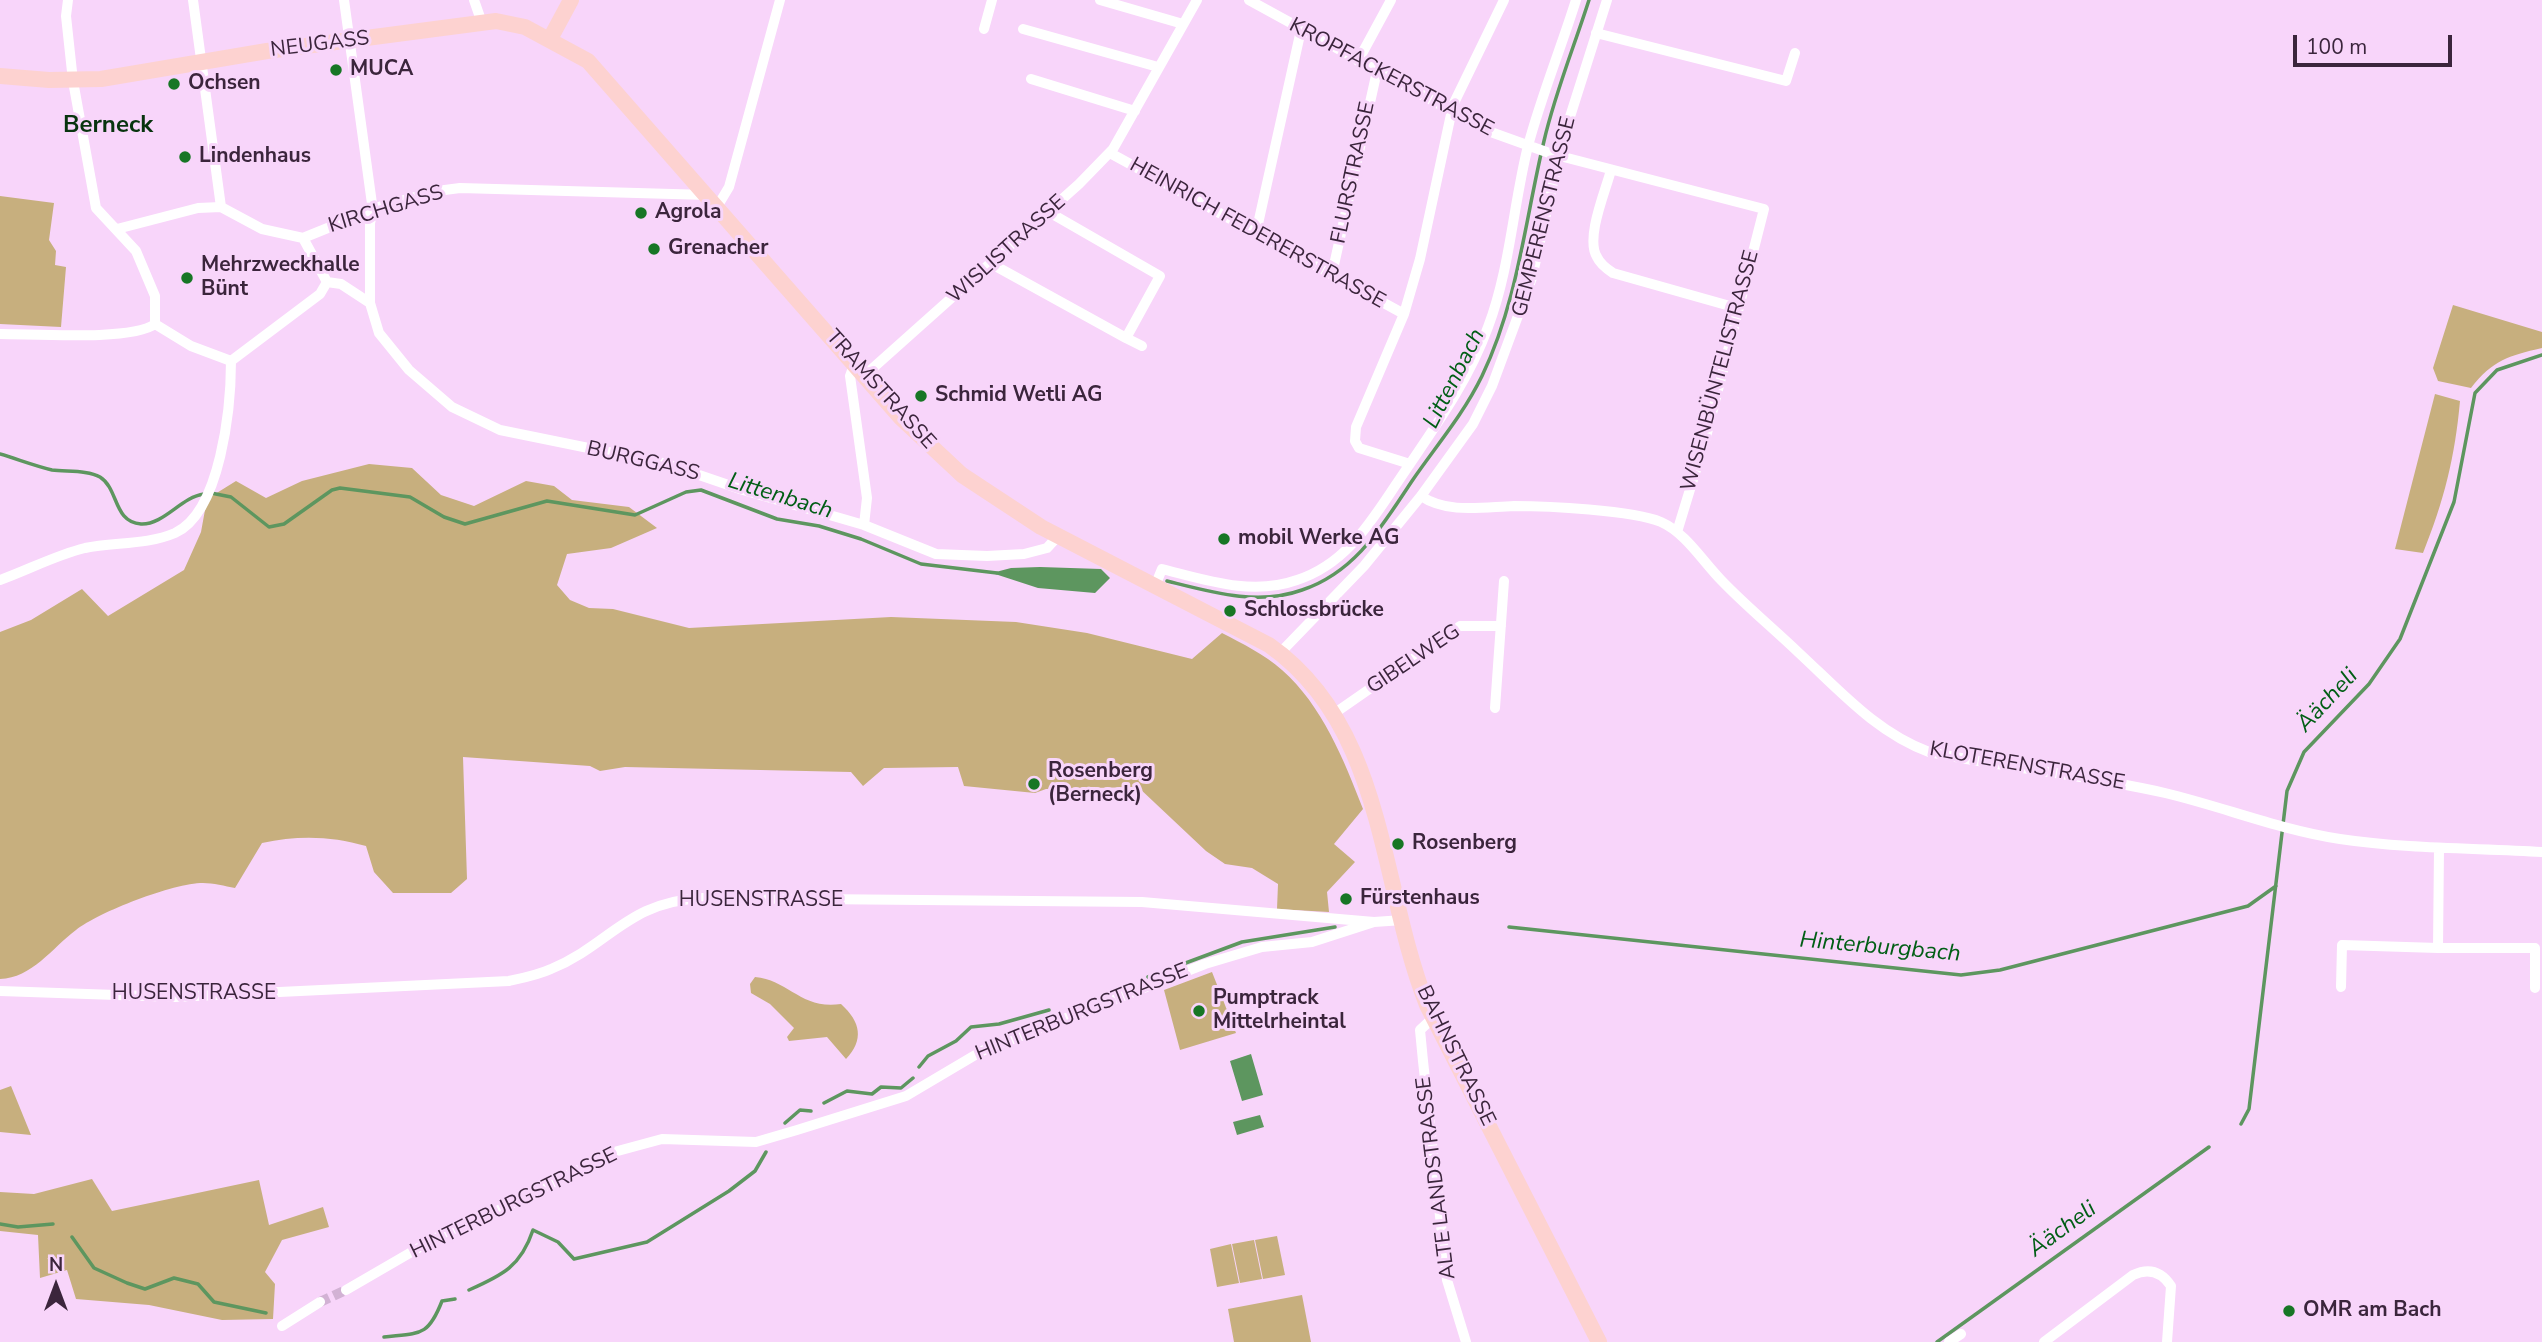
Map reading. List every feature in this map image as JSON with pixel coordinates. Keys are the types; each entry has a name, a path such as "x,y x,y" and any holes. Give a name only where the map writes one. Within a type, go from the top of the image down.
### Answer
{"main road":[{"path":"550,39 572,0"},
{"name":"NEUGASS","path":"0,76 80,81 349,40 482,23 510,22 550,39"},
{"name":"TRAMSTRASSE","path":"550,39 599,71 859,370 919,436 962,475 1004,506 1280,653"},
{"name":"BAHNSTRASSE","path":"1280,653 1301,671 1332,715 1356,758 1373,805 1416,975 1433,1018 1599,1342"}],"street":[{"path":"68,0 66,16 80,81 96,208 136,251 155,296 155,324"},
{"path":"117,229 198,208 221,207 193,0"},
{"path":"345,0 373,211 370,223 370,303"},
{"path":"474,0 482,23"},
{"path":"713,201 729,187 780,0"},
{"path":"984,29 992,0"},
{"path":"1100,0 1183,24"},
{"name":"WISLISTRASSE","path":"859,370 990,263 1110,153 1197,0"},
{"name":"KROPFACKERSTRASSE","path":"1248,0 1451,113 1532,148 1764,209"},
{"path":"1358,61 1391,0"},
{"path":"1410,464 1359,448 1355,434 1404,314 1422,249 1451,113 1504,0"},
{"path":"1155,586 1162,569 1256,588 1296,581 1325,568 1348,552 1455,397 1488,327 1532,148 1576,0"},
{"name":"GEMPERENSTRASSE","path":"1280,653 1364,566 1423,498 1473,424 1509,346 1532,278 1555,155 1607,0"},
{"path":"1023,29 1158,67"},
{"path":"1256,233 1301,30"},
{"path":"1596,33 1786,82 1795,53"},
{"name":"FLURSTRASSE","path":"1332,274 1377,71"},
{"path":"1031,79 1135,111"},
{"name":"HEINRICH FEDERERSTRASSE","path":"1110,153 1404,314"},
{"path":"1611,170 1593,240 1596,257 1613,273 1737,308"},
{"name":"KIRCHGASS","path":"221,207 262,229 303,238 373,211 437,191 460,188 713,201"},
{"name":"WISENBÜNTELISTRASSE","path":"1677,532 1706,437 1764,209"},
{"path":"1047,211 1164,278 1126,338"},
{"path":"303,238 327,282"},
{"path":"990,263 1142,346"},
{"path":"327,282 341,284 370,303"},
{"path":"231,361 320,294 327,282"},
{"name":"BURGGASS","path":"370,303 387,345 409,370 453,407 474,420 536,440 645,458 864,525 922,550 961,556 1024,554 1047,548 1058,536"},
{"path":"0,334 125,333 146,330 155,324"},
{"path":"155,324 191,346 231,361"},
{"path":"0,580 85,548 155,539 176,532 192,520 203,503 225,439 231,394 231,361"},
{"path":"859,370 850,376 867,498 864,525"},
{"name":"KLOTERENSTRASSE","path":"1423,498 1434,505 1450,507 1515,506 1638,515 1662,523 1677,532 1723,582 1846,697 1890,734 1906,743 1966,760 2155,791 2291,829 2350,841 2542,852"},
{"path":"1494,708 1504,581"},
{"name":"GIBELWEG","path":"1332,715 1460,626 1501,626"},
{"path":"2438,948 2439,848"},
{"name":"HUSENSTRASSE","path":"0,991 175,998 509,981 552,969 651,907 677,899 1142,902 1374,922"},
{"name":"HINTERBURGSTRASSE","path":"346,1290 446,1232 495,1212 614,1152 662,1139 744,1143 797,1130 906,1096 982,1051 1150,984 1262,947 1312,942 1374,922 1403,920"},
{"path":"2341,987 2342,945 2535,948 2535,988"},
{"name":"ALTE LANDSTRASSE","path":"1433,1018 1420,1030 1423,1061 1447,1280 1466,1342"},
{"path":"2044,1342 2133,1275 2147,1271 2162,1275 2171,1286 2167,1342"},
{"path":"282,1326 320,1302"},
{"path":"1949,1342 1961,1334"}],"shaded area":[{"path":"0,196 54,203 49,240 56,251 55,265 66,267 61,327 0,324"},
{"path":"2453,305 2542,332 2542,348 2502,360 2471,388 2438,381 2433,368"},
{"path":"2435,394 2460,401 2448,478 2423,553 2395,549"},
{"path":"369,464 412,468 441,495 474,506 526,481 554,486 572,500 629,507 657,528 611,548 567,554 557,585 570,600 589,608 613,609 689,628 891,617 1016,622 1087,633 1192,659 1222,633 1261,654 1282,670 1320,716 1340,753 1363,809 1334,844 1355,862 1327,892 1329,912 1277,909 1278,884 1252,868 1225,864 1206,851 1138,787 1046,789 1035,793 964,786 958,767 884,768 863,786 851,772 625,767 600,771 590,766 463,757 467,879 451,893 393,893 374,872 366,846 315,838 275,840 262,843 235,888 207,883 190,884 137,900 101,915 76,930 32,968 0,979 0,632 31,620 82,589 108,616 184,570 201,532 207,499 236,481 266,498 302,481"},
{"path":"1011,568 1101,569 1110,578 1095,593 1038,588 992,573"},
{"name":"Pumptrack Mittelrheintal","path":"1212,972 1236,1033 1180,1050 1164,990"},
{"path":"755,977 777,983 815,1003 841,1004 853,1018 858,1031 852,1052 846,1059 827,1037 789,1041 787,1037 794,1028 770,1004 751,993 750,984"},
{"path":"1251,1054 1263,1095 1242,1101 1230,1061"},
{"path":"11,1086 31,1135 0,1132 0,1090"},
{"path":"1260,1115 1264,1127 1237,1135 1233,1122"},
{"path":"92,1179 112,1211 259,1180 269,1225 323,1207 329,1227 282,1240 265,1272 275,1284 273,1319 222,1320 149,1305 76,1299 67,1270 40,1278 38,1235 0,1231 0,1192 34,1194"},
{"path":"1277,1236 1285,1275 1263,1279 1255,1240"},
{"path":"1254,1240 1262,1279 1240,1283 1232,1244"},
{"path":"1231,1244 1239,1283 1217,1287 1210,1249"},
{"path":"1302,1295 1311,1342 1234,1342 1228,1309"}],"waterway":[{"name":"Littenbach","path":"1167,581 1234,596 1285,595 1321,582 1338,572 1378,531 1466,404 1494,348 1512,290 1548,123 1589,0"},
{"name":"Äächeli","path":"2241,1124 2249,1109 2287,791 2304,752 2369,684 2400,639 2454,502 2475,393 2497,370 2542,355"},
{"name":"Littenbach","path":"0,454 52,470 83,472 100,477 106,482 125,518 141,524 157,520 188,500 204,494"},
{"name":"Littenbach","path":"211,493 231,497 269,527 284,524 332,490 340,488 410,497 444,517 465,524 547,501 635,515 686,492 701,490 777,519 819,526 861,539 921,564 997,573"},
{"name":"Hinterburgbach","path":"1509,927 1961,975 2000,970 2248,906 2276,886"},
{"name":"Hinterburgbach","path":"1148,977 1242,942 1335,927"},
{"name":"Hinterburgbach","path":"919,1067 928,1056 956,1041 971,1027 999,1024 1049,1010"},
{"name":"Hinterburgbach","path":"824,1103 847,1091 872,1094 881,1087 901,1088 913,1078"},
{"name":"Hinterburgbach","path":"785,1123 800,1110 811,1111"},
{"name":"Äächeli","path":"1937,1342 2209,1147"},
{"name":"Hinterburgbach","path":"469,1290 509,1268 523,1252 533,1230 558,1242 574,1259 647,1242 729,1191 755,1171 766,1152"},
{"name":"Hinterburgbach","path":"0,1224 18,1227 53,1224"},
{"name":"Hinterburgbach","path":"72,1237 94,1268 127,1283 145,1289 174,1278 198,1284 214,1302 266,1313"},
{"name":"Hinterburgbach","path":"384,1337 421,1331 432,1321 442,1301 455,1299"}],"tunnel":[{"path":"320,1302 346,1290"}],"place":[{"name":"MUCA","path":"336,70"},
{"name":"Ochsen","path":"174,84"},
{"name":"Lindenhaus","path":"185,157"},
{"name":"Agrola","path":"641,213"},
{"name":"Grenacher","path":"654,249"},
{"name":"Mehrzweckhalle Bünt","path":"187,278"},
{"name":"Schmid Wetli AG","path":"921,396"},
{"name":"mobil Werke AG","path":"1224,539"},
{"name":"Schlossbrücke","path":"1230,611"},
{"name":"Rosenberg (Berneck)","path":"1034,784"},
{"name":"Rosenberg","path":"1398,844"},
{"name":"Fürstenhaus","path":"1346,899"},
{"name":"Pumptrack Mittelrheintal","path":"1199,1011"},
{"name":"OMR am Bach","path":"2289,1311"}],"district":[{"name":"Berneck","path":"108,126"}]}
